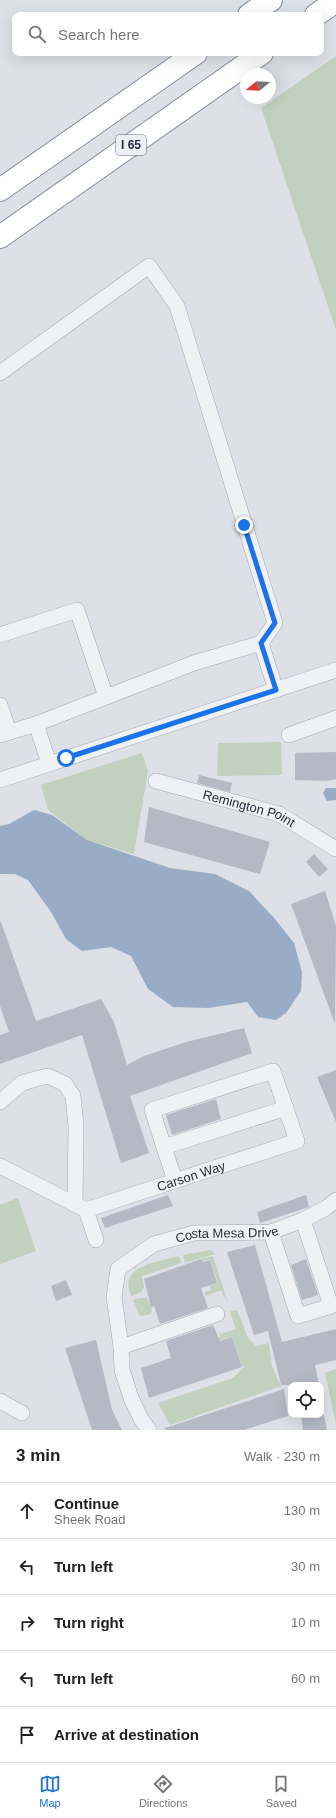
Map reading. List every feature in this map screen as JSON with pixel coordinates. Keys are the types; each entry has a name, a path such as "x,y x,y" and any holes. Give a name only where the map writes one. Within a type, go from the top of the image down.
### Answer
{"highway":[{"path":"253,12 271,0"},
{"path":"320,12 336,1"},
{"path":"0,172 192,56"},
{"path":"0,190 192,56"},
{"name":"I 65","path":"0,237 258,56"},
{"path":"0,243 28,217"}],"street":[{"path":"0,373 149,266 177,306 275,623 261,643 194,663 36,724 4,733 0,705"},
{"path":"0,635 77,610 106,697"},
{"path":"261,643 276,690"},
{"path":"0,780 336,670"},
{"path":"289,735 336,718"},
{"path":"36,724 49,763"},
{"name":"Remington Point","path":"156,781 279,814 336,849"},
{"path":"164,1147 286,1108 273,1071 152,1110 175,1181"},
{"path":"0,1102 22,1083 39,1078 48,1076 65,1084 73,1096 80,1207 96,1240"},
{"name":"Carson Way","path":"80,1207 175,1181 297,1141 286,1108"},
{"path":"0,1166 80,1207"},
{"name":"Costa Mesa Drive","path":"122,1347 114,1297 118,1269 154,1244 194,1233 271,1232 303,1220 326,1208 336,1200"},
{"path":"271,1232 298,1316 331,1306 303,1220"},
{"path":"149,1430 141,1419 131,1398 122,1370 122,1347 217,1314"},
{"path":"0,1401 22,1412"}],"green space":[{"path":"336,56 336,330 261,108 267,104 276,104 276,98"},
{"path":"281,742 282,775 217,776 218,743"},
{"path":"142,753 148,771 134,854 87,840 48,810 41,785"},
{"path":"18,1198 36,1251 0,1264 0,1205"},
{"path":"211,1250 215,1254 185,1263 183,1255"},
{"path":"179,1256 181,1263 142,1276 144,1288 141,1292 131,1296 128,1282 137,1270 143,1266 158,1261"},
{"path":"213,1256 228,1303 221,1290 206,1296 205,1292 211,1290 210,1286 218,1283 210,1259 205,1261 201,1259"},
{"path":"147,1298 152,1309 151,1314 140,1316 133,1300"},
{"path":"237,1310 248,1338 256,1346 269,1343 272,1366 281,1386 170,1425 158,1403 233,1378 245,1366 242,1366 232,1336 209,1344 209,1341 220,1337 220,1334 236,1329 230,1312"},
{"path":"336,1369 336,1424 325,1373"}],"water":[{"path":"326,788 336,788 336,800 327,801 323,793"},
{"path":"34,810 52,815 87,840 170,868 215,874 249,891 275,919 294,943 302,972 301,991 286,1013 276,1020 258,1017 247,1002 208,1008 173,1007 148,989 131,956 111,947 82,951 66,939 51,912 28,880 15,874 0,874 0,826 9,824"}],"building":[{"path":"336,752 336,779 327,781 295,780 295,753"},
{"path":"199,775 232,783 230,792 197,783"},
{"path":"149,807 270,842 260,874 144,842"},
{"path":"314,854 328,869 319,877 306,862"},
{"path":"325,891 336,926 335,1024 291,904"},
{"path":"0,922 36,1021 101,999 114,1022 127,1065 144,1056 186,1042 244,1028 252,1053 130,1096 149,1153 121,1163 82,1035 0,1064 0,1035 9,1032 0,1006"},
{"path":"336,1070 336,1122 317,1077"},
{"path":"216,1099 221,1119 172,1135 166,1115"},
{"path":"168,1195 173,1206 105,1228 101,1218"},
{"path":"306,1195 309,1207 260,1223 257,1212"},
{"path":"255,1245 282,1342 336,1329 336,1360 315,1365 318,1382 288,1382 288,1385 281,1385 268,1331 254,1335 227,1252"},
{"path":"201,1259 204,1262 210,1260 217,1283 201,1288 208,1308 160,1324 154,1306 151,1307 144,1279"},
{"path":"306,1259 318,1295 302,1300 291,1265"},
{"path":"66,1280 72,1295 56,1301 51,1286"},
{"path":"213,1325 220,1341 232,1337 242,1367 149,1398 141,1368 171,1358 166,1341"},
{"path":"96,1340 112,1410 122,1430 92,1430 65,1348"},
{"path":"284,1389 288,1416 244,1430 165,1430 165,1428"},
{"path":"324,1415 327,1430 303,1430 301,1418 324,1418"}],"route":[{"path":"66,758 276,690 261,643 275,623 244,525"}]}
